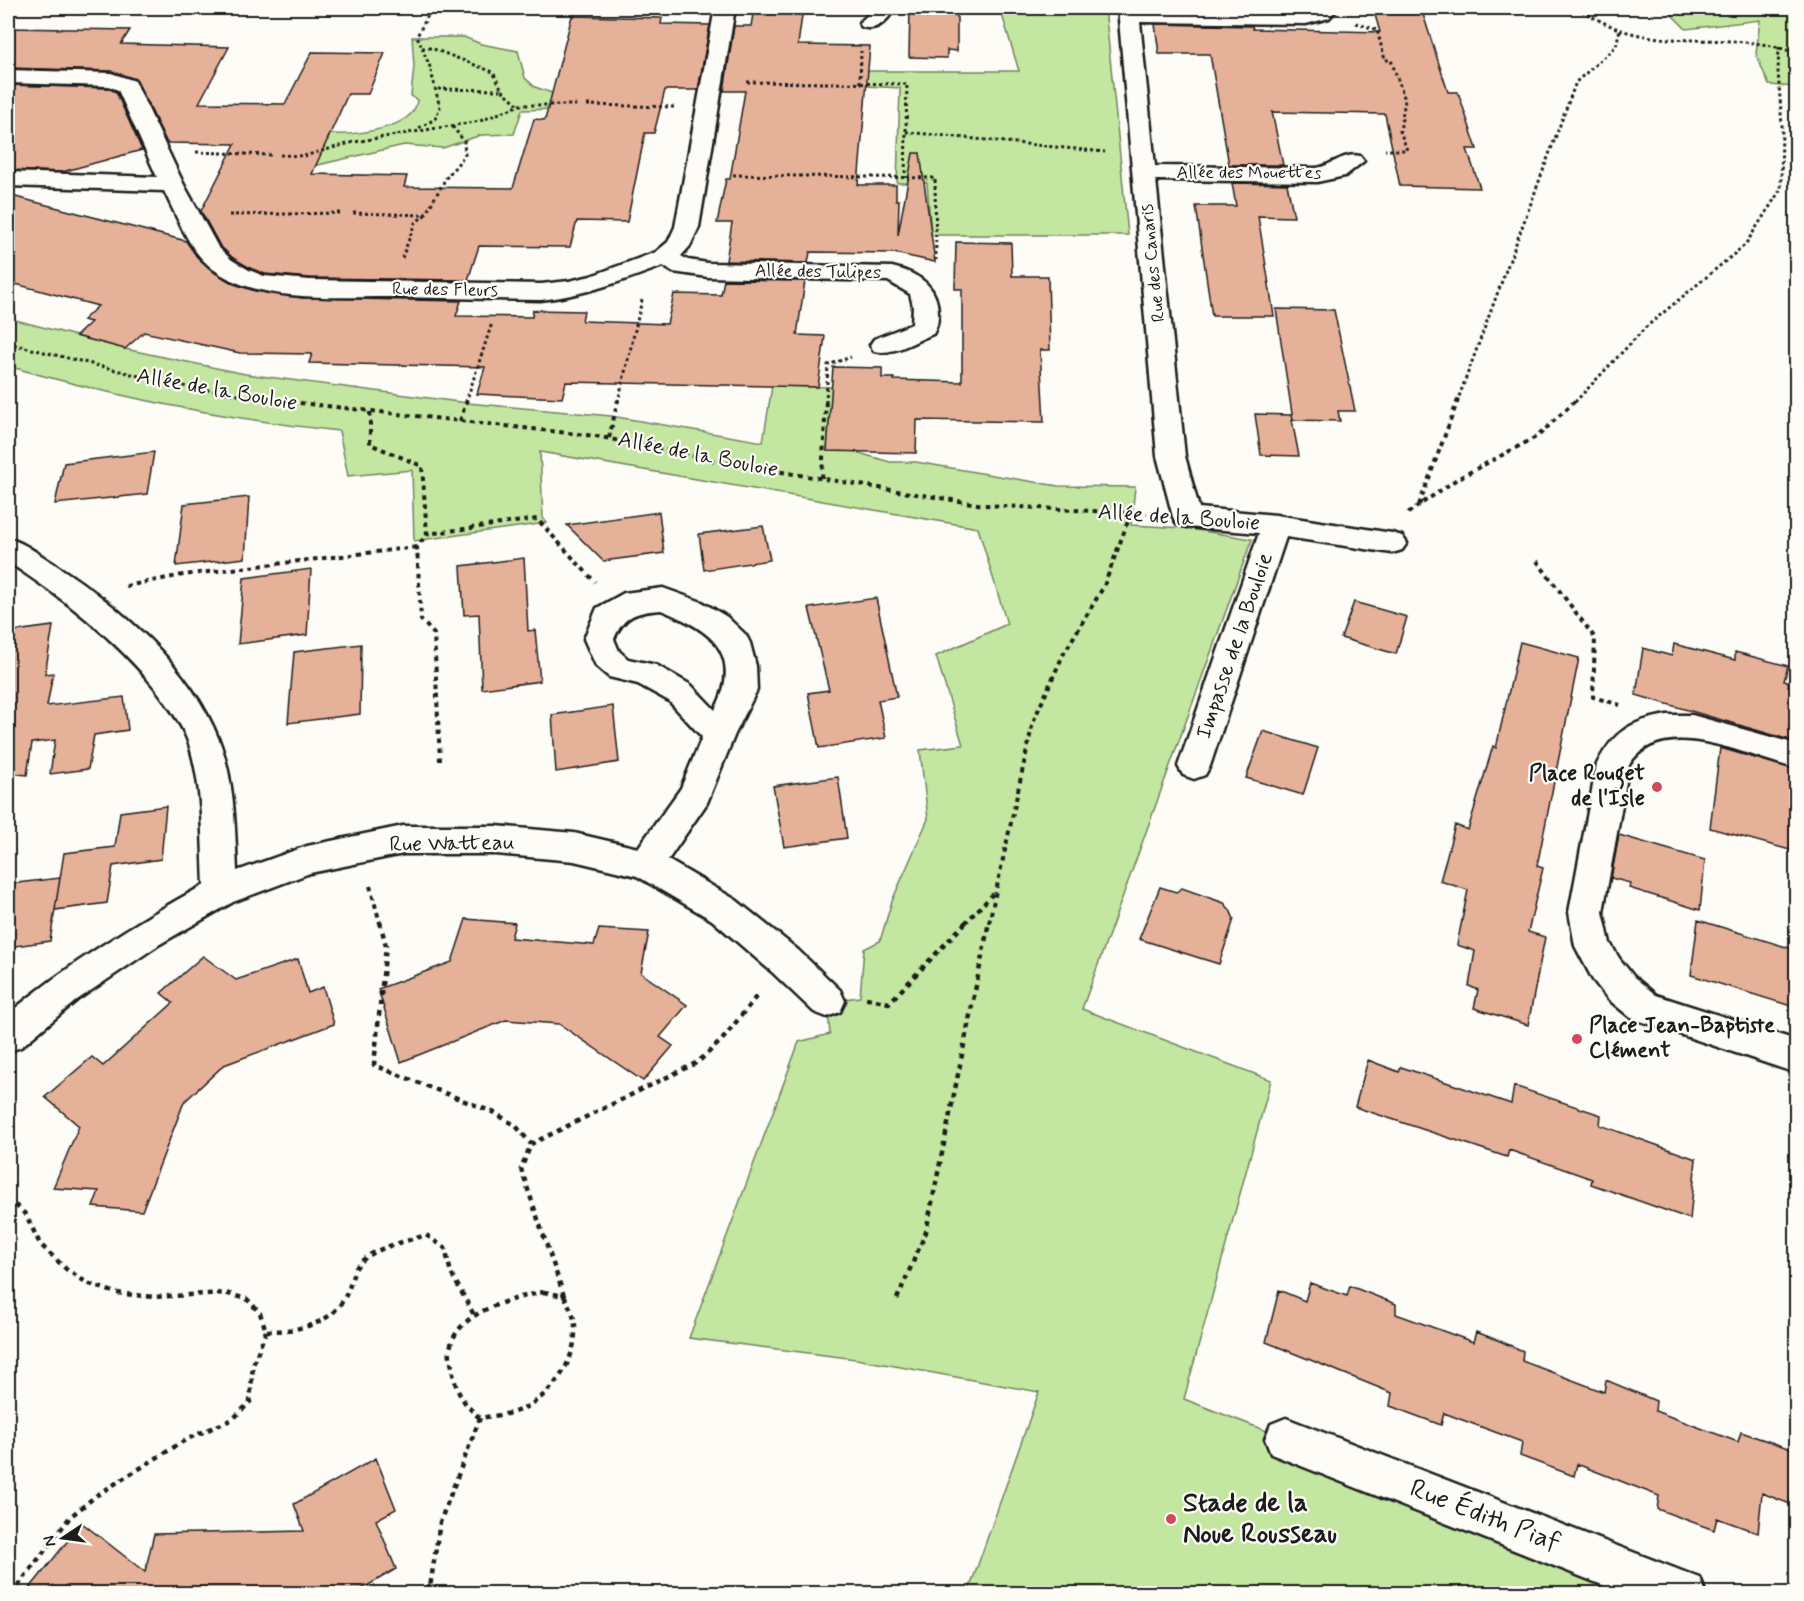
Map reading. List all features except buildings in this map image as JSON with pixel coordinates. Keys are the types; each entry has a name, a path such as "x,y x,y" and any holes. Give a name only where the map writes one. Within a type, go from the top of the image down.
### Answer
{"street":[{"path":"665,258 678,246 687,227 725,8"},
{"path":"1129,12 1297,18 1312,17 1326,10"},
{"name":"Rue des Canaris","path":"1129,12 1172,456 1187,517"},
{"name":"Rue des Fleurs","path":"8,77 111,80 123,83 129,90 172,184 208,250 223,266 260,283 283,286 390,289 502,291 570,289 631,271 665,258"},
{"name":"Allée des Mouettes","path":"1143,164 1317,175 1337,171 1352,161"},
{"path":"8,179 172,184"},
{"name":"Allée des Tulipes","path":"665,258 682,267 708,270 892,274 916,287"},
{"path":"883,345 924,328 927,301 916,287"},
{"name":"Allée de la Bouloie","path":"1187,517 1276,525 1381,541"},
{"name":"Impasse de la Bouloie","path":"1194,766 1276,525"},
{"path":"8,548 112,620 152,661 188,709 208,759 217,810 222,892"},
{"path":"646,864 695,794 719,734 741,690 741,666 735,643 691,609 663,599 635,602 609,616 598,639 607,658 620,669 645,673 680,693 719,734"},
{"path":"1797,756 1713,732 1675,727 1642,733 1619,750 1613,764 1586,912 1593,946 1621,988 1644,1007 1797,1056"},
{"name":"Rue Watteau","path":"8,1036 64,989 92,970 148,933 222,892 307,860 403,840 496,840 574,847 646,864 724,910 785,961 827,1001"},
{"name":"Rue Édith Piaf","path":"1286,1439 1684,1593"}],"path":[{"path":"410,132 429,125 437,118 441,100 417,36 432,8"},
{"path":"1576,8 1610,27 1655,37 1734,39 1770,44 1797,53"},
{"path":"1326,10 1377,30 1385,60 1391,60 1405,100 1400,131 1407,150 1369,150 1352,161"},
{"path":"1419,506 1576,82 1616,46 1620,29"},
{"path":"1381,541 1419,506 1458,479 1538,436 1581,396 1646,327 1745,245 1780,189 1782,126 1778,71 1779,47"},
{"path":"422,48 431,48 493,72 502,90 520,105"},
{"path":"712,82 907,84 905,178"},
{"path":"438,89 502,90"},
{"path":"280,155 303,156 354,142 480,121 520,105 578,105"},
{"path":"587,105 708,107"},
{"path":"390,289 415,223 425,215 446,178 465,155 464,141 451,126"},
{"path":"906,132 1143,164"},
{"path":"157,150 271,155"},
{"path":"696,174 935,178 937,235 935,278 916,287"},
{"path":"189,215 342,213"},
{"path":"353,213 425,215"},
{"path":"609,438 646,282 631,271"},
{"path":"460,421 502,291"},
{"name":"Allée de la Bouloie","path":"8,343 171,384 309,406 609,438 721,462 983,505 1187,517"},
{"path":"822,478 828,365 883,345"},
{"path":"370,412 370,444 422,466 427,534 417,547 421,620 434,634 440,761"},
{"path":"897,1299 926,1232 994,893 1034,722 1063,655 1104,586 1131,513"},
{"path":"427,534 537,519 621,609"},
{"path":"85,600 140,582 417,547"},
{"path":"1537,561 1595,638 1593,697 1626,707"},
{"path":"360,849 386,946 374,1065 495,1113 516,1126 531,1144"},
{"path":"827,1001 860,997 889,1004 994,893"},
{"path":"480,1418 518,1410 541,1398 560,1379 573,1346 574,1319 521,1169 531,1144 698,1062 722,1040 785,961"},
{"path":"8,1198 26,1215 40,1244 66,1269 87,1283 125,1294 154,1297 225,1293 247,1299 260,1313 266,1331 256,1350 251,1369 250,1402 233,1419 188,1439 97,1494 70,1517 12,1593"},
{"path":"266,1331 291,1332 314,1326 341,1308 357,1266 371,1255 426,1235 445,1248 451,1274 474,1315"},
{"path":"480,1418 461,1403 453,1379 450,1346 462,1327 474,1315 501,1303 544,1292 564,1296"},
{"path":"429,1593 440,1522 480,1418"}],"green space":[{"path":"1000,8 1105,8 1128,235 931,235 927,183 897,183 900,88 866,86 856,71 1019,71"},
{"path":"1665,8 1796,8 1796,87 1769,85 1756,54 1760,20 1686,29"},
{"path":"412,37 464,37 481,44 518,51 525,78 535,87 552,93 557,109 522,110 514,134 481,135 443,148 404,145 305,168 308,140 328,140 330,134 381,129 406,118 414,110 417,100 411,96 414,66"},
{"path":"8,318 125,349 245,374 467,403 611,416 763,442 772,386 832,387 827,451 852,451 890,462 916,462 1058,486 1135,487 1131,525 1185,528 1252,539 1082,1009 1271,1080 1184,1399 1684,1593 968,1593 1039,1392 856,1359 689,1338 799,1042 830,1034 827,1001 860,997 864,949 880,941 892,901 928,819 920,750 963,745 936,656 1007,624 978,528 540,452 543,518 547,523 414,541 412,470 348,476 339,431 172,406 89,388 8,366"}],"place":[{"name":"Place Rouget de l'Isle","path":"1657,787"},
{"name":"Place Jean-Baptiste Clément","path":"1577,1039"},
{"name":"Stade de la Noue Rousseau","path":"1171,1519"}]}
